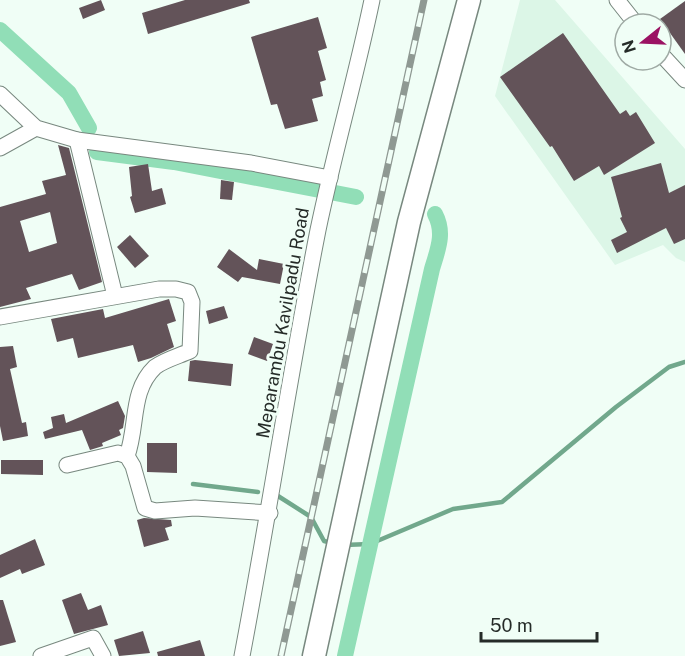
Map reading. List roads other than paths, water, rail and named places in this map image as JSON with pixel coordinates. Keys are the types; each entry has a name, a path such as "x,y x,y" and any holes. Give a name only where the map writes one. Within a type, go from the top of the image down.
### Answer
{"main road":[{"path":"314,656 409,222 469,0"}],"street":[{"name":"Meparambu Kavilpadu Road","path":"242,656 270,513 289,385 319,228 372,0"},
{"path":"617,0 626,12"},
{"path":"673,67 685,80"},
{"path":"0,94 36,128 85,141 251,163 330,178"},
{"path":"0,148 36,128"},
{"path":"85,141 115,296"},
{"path":"0,317 115,296 176,288 188,292 192,302 190,351 157,366 138,387 134,437 127,456"},
{"path":"67,465 118,453 127,456 133,466 145,508 155,511 195,508 270,513"},
{"path":"41,656 93,638 103,656"}],"waterway":[{"path":"0,30 69,93 89,128"},
{"path":"97,152 174,162 356,197"},
{"path":"345,656 438,248 440,228 435,214"},
{"path":"344,545 370,544 453,509 502,502 616,407 669,367 685,362"},
{"path":"193,484 258,492"},
{"path":"278,496 311,517 324,541 332,543"}],"railway":[{"path":"281,656 424,0"}]}
